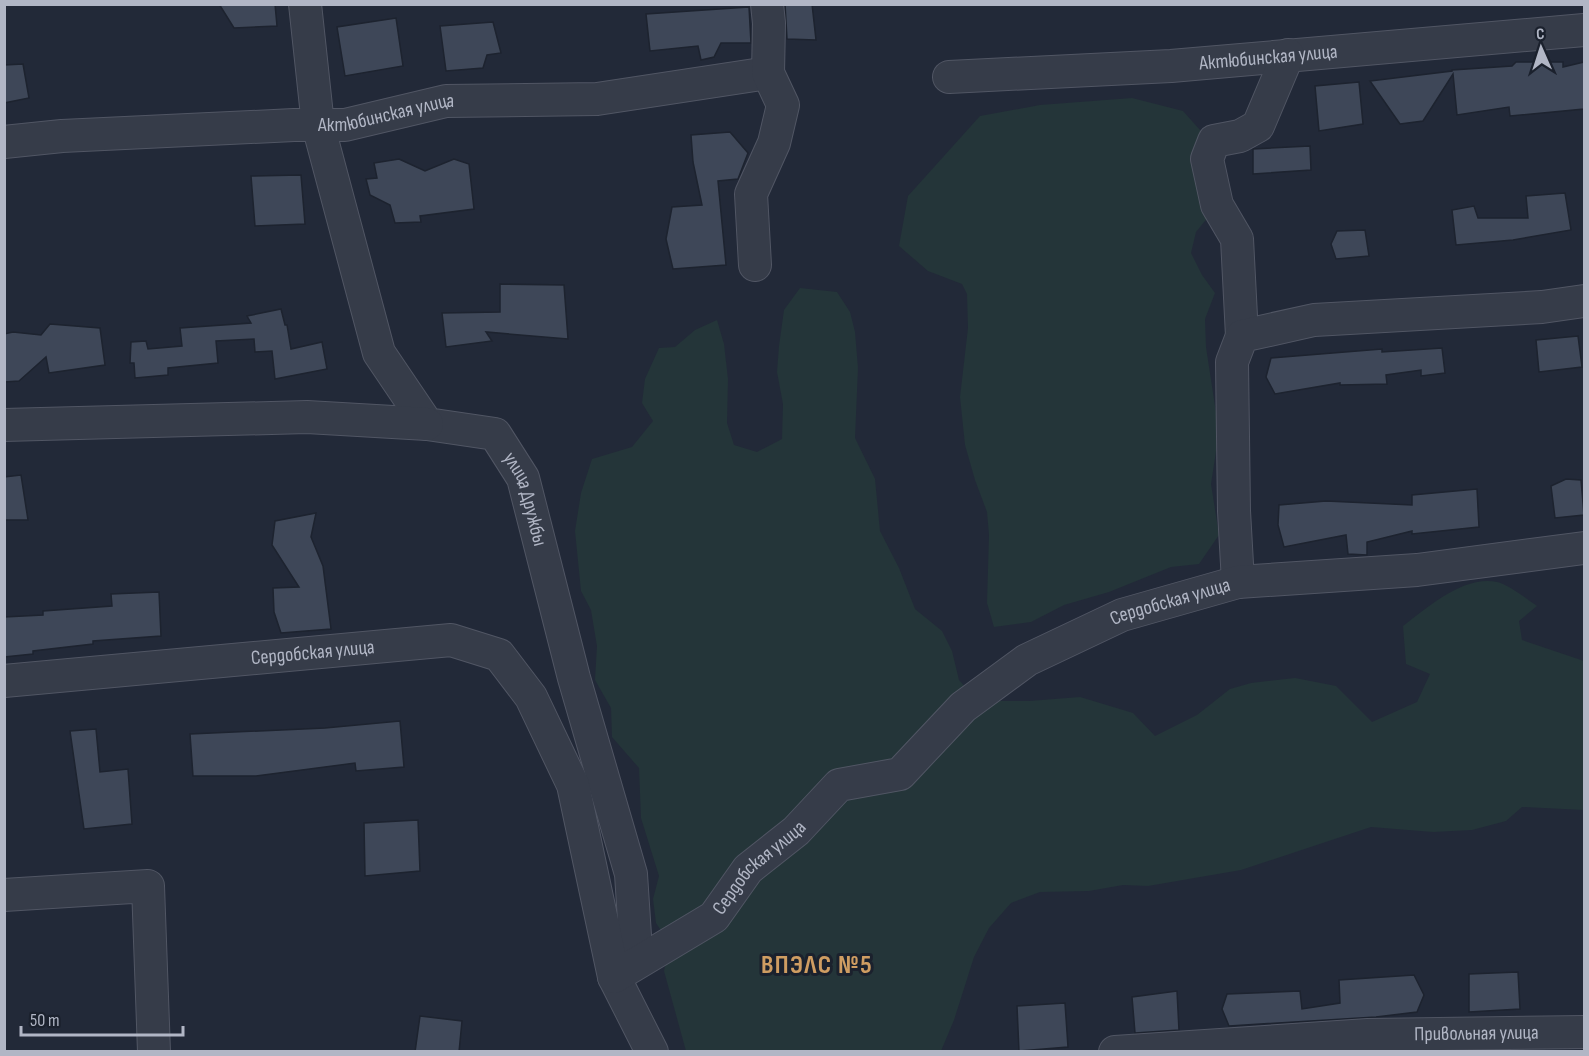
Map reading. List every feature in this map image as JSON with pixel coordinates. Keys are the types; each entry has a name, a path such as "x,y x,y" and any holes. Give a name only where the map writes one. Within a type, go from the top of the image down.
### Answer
{"street":[{"path":"305,4 318,125 379,353 427,424"},
{"path":"754,265 751,194 774,143 783,105 768,74 767,4"},
{"name":"Актюбинская улица","path":"949,77 1171,66 1584,30"},
{"path":"1238,582 1234,511 1232,362 1242,336 1237,239 1217,204 1207,159 1214,141 1240,136 1258,126 1288,55"},
{"name":"Актюбинская улица","path":"4,142 62,136 345,125 446,101 597,99 768,74"},
{"path":"1242,336 1314,320 1542,307 1584,301"},
{"name":"улица Дружбы","path":"4,424 307,417 427,424 495,434 523,478 574,678 631,874 636,951 614,977"},
{"name":"Сердобская улица","path":"4,681 452,640 499,655 531,697 573,785 614,977 714,917 748,868 796,831 839,785 900,774 963,707 1027,660 1122,615 1238,582 1417,570 1584,548"},
{"path":"4,895 148,886 154,1052"},
{"path":"614,977 652,1052"},
{"name":"Привольная улица","path":"1115,1052 1368,1035 1584,1032"}],"shaded area":[{"path":"1132,98 1183,111 1217,149 1209,216 1196,232 1191,253 1202,275 1215,293 1205,319 1206,347 1217,419 1217,445 1211,484 1219,535 1199,564 1171,567 1109,592 1064,605 1031,622 994,627 987,603 989,535 987,512 965,445 960,397 968,328 967,294 962,284 928,271 899,246 908,196 980,116 1040,105"},
{"path":"800,288 837,292 850,312 855,332 858,368 855,438 875,479 880,531 899,568 915,609 942,631 952,651 959,680 975,698 1029,701 1080,697 1133,713 1155,736 1197,715 1230,689 1251,683 1295,678 1336,686 1372,722 1417,702 1430,674 1406,664 1403,626 1435,602 1459,588 1472,583 1497,582 1537,606 1519,621 1522,640 1584,661 1584,810 1522,807 1506,821 1472,830 1433,832 1371,827 1241,870 1148,886 1123,885 1089,891 1040,892 1011,903 989,928 974,957 954,1020 941,1051 686,1051 664,971 670,944 656,923 653,899 659,876 641,818 639,768 612,737 611,708 595,680 597,646 591,610 581,591 575,531 581,493 592,459 632,447 653,421 642,403 645,379 659,348 675,347 695,330 717,320 724,344 728,379 727,423 734,445 757,452 782,439 783,404 777,372 779,346 784,310"}],"building":[{"path":"219,4 275,4 277,26 234,28"},
{"path":"785,4 812,4 816,40 787,39"},
{"path":"749,7 751,43 721,43 714,57 701,60 698,46 650,51 646,14"},
{"path":"396,18 403,66 345,76 337,27"},
{"path":"493,22 501,53 487,55 483,68 446,71 440,26"},
{"path":"1516,62 1563,62 1563,67 1584,62 1584,109 1510,116 1509,107 1457,115 1453,74 1423,121 1400,124 1370,81 1452,70 1512,66"},
{"path":"23,64 29,98 4,103 4,65"},
{"path":"1359,82 1363,124 1319,131 1315,86"},
{"path":"730,132 748,153 738,179 718,181 726,265 673,269 666,239 672,207 702,205 693,162 691,135"},
{"path":"1310,146 1311,170 1253,174 1253,149"},
{"path":"399,159 425,171 454,159 469,164 474,209 420,216 421,222 395,223 390,205 370,195 366,179 377,178 374,163"},
{"path":"301,175 305,224 255,226 251,176"},
{"path":"1565,193 1571,230 1513,240 1456,245 1452,210 1474,206 1478,218 1528,218 1526,196"},
{"path":"1365,230 1369,256 1336,259 1331,244 1337,231"},
{"path":"500,284 564,285 568,339 486,332 492,341 446,347 442,313 500,312"},
{"path":"281,309 285,325 287,325 291,349 322,342 327,369 275,379 272,351 255,352 254,339 216,341 218,363 168,368 168,375 135,378 134,363 130,363 131,342 146,341 148,349 182,346 180,328 251,323 247,316"},
{"path":"50,324 100,328 105,365 49,373 46,357 19,381 4,382 4,334 13,332 41,335"},
{"path":"1578,336 1582,367 1539,372 1536,340"},
{"path":"1442,348 1445,373 1421,376 1421,370 1386,375 1387,384 1340,385 1340,383 1275,394 1266,377 1271,358 1382,349 1382,352"},
{"path":"21,475 28,520 4,520 4,477"},
{"path":"1566,479 1581,480 1584,515 1555,518 1551,486"},
{"path":"1477,489 1479,527 1412,534 1412,531 1367,542 1367,555 1348,554 1346,535 1284,547 1278,525 1279,505 1326,501 1412,505 1412,495"},
{"path":"316,513 311,537 323,566 331,629 281,633 274,612 273,588 299,587 272,545 275,521"},
{"path":"159,592 161,636 93,641 93,644 4,657 4,617 43,615 43,611 112,606 111,594"},
{"path":"400,721 404,767 356,771 355,763 256,776 193,776 190,734 325,728"},
{"path":"96,729 100,772 128,769 132,824 84,829 70,731"},
{"path":"418,820 420,871 365,876 364,823"},
{"path":"1518,972 1520,1009 1469,1012 1469,974"},
{"path":"1414,975 1424,995 1417,1012 1376,1017 1229,1026 1222,1009 1227,994 1300,991 1302,1009 1340,1003 1339,980"},
{"path":"1177,991 1179,1030 1135,1033 1132,997"},
{"path":"1065,1003 1068,1047 1019,1051 1017,1006"},
{"path":"420,1016 462,1021 459,1052 415,1052"}],"district":[{"name":"ВПЭЛС №5","path":"817,965"}]}
